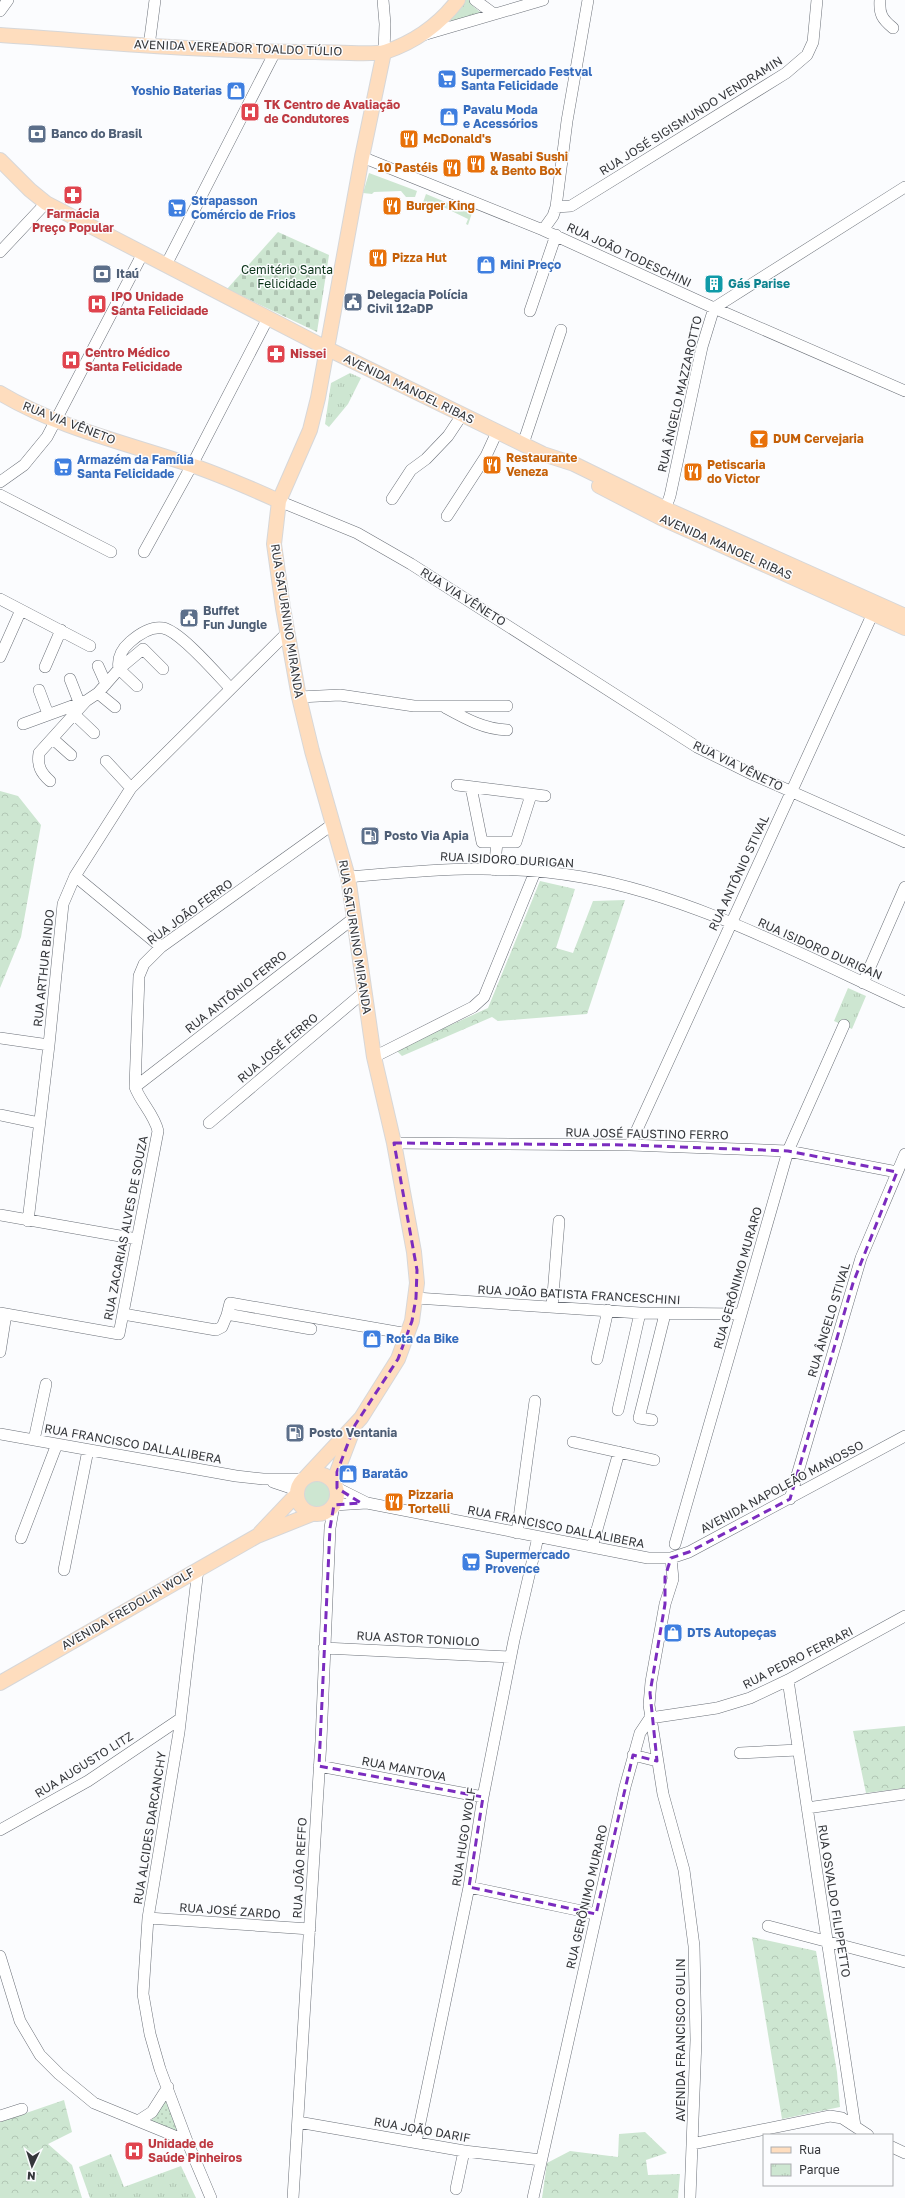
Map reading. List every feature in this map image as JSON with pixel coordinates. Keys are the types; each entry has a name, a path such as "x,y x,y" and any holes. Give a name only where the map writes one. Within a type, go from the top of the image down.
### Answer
{"main road":[{"name":"AVENIDA VEREADOR TOALDO TÚLIO","path":"0,35 148,46 275,52 384,52 420,36 437,23 458,0"},
{"name":"RUA SATURNINO MIRANDA","path":"301,1485 355,1425 380,1389 398,1359 408,1334 416,1298 417,1270 394,1143 374,1057 348,876 312,751 299,698 274,544 279,501 310,430 328,349 362,157 384,52"},
{"name":"AVENIDA MANOEL RIBAS","path":"0,160 30,190 46,203 268,318 462,415 553,457 580,476 905,628"},
{"name":"RUA VIA VÊNETO","path":"0,393 26,408 57,421 192,465 279,501"},
{"name":"AVENIDA MANOEL RIBAS","path":"664,514 905,616"},
{"name":"RUA SATURNINO MIRANDA","path":"336,1486 337,1472 355,1425"},
{"path":"319,1474 326,1475 336,1486 338,1494 324,1511 301,1506 301,1485 319,1474"},
{"name":"AVENIDA FREDOLIN WOLF","path":"257,1536 301,1485"},
{"name":"AVENIDA FREDOLIN WOLF","path":"0,1683 257,1536 324,1511"}],"street":[{"path":"0,11 8,0"},
{"path":"148,46 155,0"},
{"path":"383,0 385,24 384,52"},
{"path":"475,0 494,14"},
{"path":"420,36 543,0"},
{"path":"543,230 553,216 556,207 567,121 588,0"},
{"name":"RUA JOSÉ SIGISMUNDO VENDRAMIN","path":"556,207 571,206 786,73 807,55 813,42 817,0"},
{"path":"880,0 882,18 893,28"},
{"path":"166,265 275,52"},
{"name":"RUA JOÃO TODESCHINI","path":"362,157 556,235 714,308 905,391"},
{"name":"RUA ÂNGELO MAZZAROTTO","path":"664,514 702,348 714,308 905,187"},
{"path":"0,252 46,203"},
{"path":"530,311 556,235"},
{"path":"0,482 24,464 37,451 57,421 143,253"},
{"path":"144,552 192,465 268,318"},
{"path":"523,444 561,330"},
{"path":"392,499 411,470 426,459 448,436 462,415"},
{"path":"447,516 486,456 498,432"},
{"path":"0,495 111,552"},
{"name":"RUA VIA VÊNETO","path":"279,501 357,533 480,607 604,689 697,747 790,791 905,842"},
{"path":"0,599 90,646"},
{"path":"0,657 21,610"},
{"name":"RUA ANTÔNIO STIVAL","path":"630,1145 790,791 873,613"},
{"path":"137,686 119,669 119,660 122,649 138,635 155,628 165,628 178,636 230,688"},
{"path":"45,666 61,630"},
{"name":"RUA ARTHUR BINDO","path":"28,1221 49,1045 63,904 75,876 131,788 288,632"},
{"path":"23,724 82,702 98,692 119,669 143,650 163,669"},
{"path":"98,666 106,684"},
{"path":"70,679 82,702"},
{"path":"39,690 48,714"},
{"path":"98,692 115,707"},
{"path":"299,698 340,694 414,706 507,706"},
{"path":"50,781 42,773 38,762 39,753 53,739 82,702"},
{"path":"443,707 479,725 491,729 507,730"},
{"path":"74,714 94,733"},
{"path":"53,739 71,755"},
{"path":"106,761 131,788"},
{"path":"457,785 545,796"},
{"path":"472,787 482,842 516,842 531,795"},
{"name":"RUA JOÃO FERRO","path":"135,1087 140,976 144,964 161,947 333,824"},
{"path":"494,870 497,843"},
{"name":"RUA ISIDORO DURIGAN","path":"348,876 444,869 536,872 582,876 660,897 730,923 905,1002"},
{"path":"374,1057 473,1007 484,997 536,872"},
{"path":"75,876 161,947"},
{"path":"863,983 905,887"},
{"name":"RUA ANTÔNIO FERRO","path":"135,1087 354,918"},
{"name":"RUA JOSÉ FERRO","path":"208,1123 364,992"},
{"name":"RUA GERÔNIMO MURARO","path":"675,1544 788,1151 844,1025"},
{"path":"0,1038 49,1045"},
{"name":"RUA ZACARIAS ALVES DE SOUZA","path":"3,1314 120,1334 158,1131 155,1120 140,1100 135,1087"},
{"path":"0,1115 39,1123"},
{"name":"RUA JOSÉ FAUSTINO FERRO","path":"394,1143 630,1145 788,1151 897,1172"},
{"name":"RUA ÂNGELO STIVAL","path":"790,1499 853,1283 872,1229 905,1154"},
{"path":"0,1215 137,1239"},
{"path":"552,1307 559,1221"},
{"name":"RUA JOÃO BATISTA FRANCESCHINI","path":"416,1298 665,1314 741,1314"},
{"path":"123,1314 216,1330 222,1327 227,1316 230,1303 408,1334"},
{"path":"597,1359 608,1310"},
{"path":"618,1410 640,1312"},
{"path":"0,1352 3,1314"},
{"path":"652,1420 639,1418 665,1314"},
{"path":"227,1316 232,1315 311,1329"},
{"path":"34,1440 46,1384"},
{"path":"517,1533 535,1401"},
{"name":"RUA FRANCISCO DALLALIBERA","path":"0,1434 301,1485"},
{"name":"AVENIDA NAPOLEÃO MANOSSO","path":"671,1558 689,1552 905,1436"},
{"path":"573,1442 654,1460"},
{"path":"21,1538 57,1444"},
{"path":"64,1570 88,1450"},
{"path":"592,1547 619,1452"},
{"name":"RUA FRANCISCO DALLALIBERA","path":"336,1486 367,1503 648,1558 671,1558"},
{"name":"RUA FRANCISCO DALLALIBERA","path":"324,1511 367,1503"},
{"name":"RUA JOÃO REFFO","path":"293,2198 320,1766 329,1539 324,1511"},
{"name":"RUA HUGO WOLF","path":"416,2142 470,1886 483,1797 510,1657 538,1537"},
{"path":"650,1718 651,1682 665,1604 665,1577 671,1558"},
{"name":"RUA ALCIDES DARCANCHY","path":"198,1569 180,1719 148,1918 144,1980 144,2009 160,2069 187,2141 211,2198"},
{"name":"RUA PEDRO FERRARI","path":"650,1718 735,1704 788,1680 905,1616"},
{"name":"RUA ASTOR TONIOLO","path":"324,1648 510,1657"},
{"name":"RUA OSVALDO FILIPPETTO","path":"788,1680 855,2126"},
{"name":"RUA GERÔNIMO MURARO","path":"533,2198 633,1755 642,1727 650,1718"},
{"name":"AVENIDA FRANCISCO GULIN","path":"650,1718 664,1798 684,1870 694,1946 696,2040 690,2198"},
{"name":"RUA AUGUSTO LITZ","path":"0,1830 88,1781 180,1719"},
{"path":"740,1753 798,1750"},
{"path":"633,1755 657,1761"},
{"name":"RUA MANTOVA","path":"320,1766 483,1797"},
{"path":"807,1808 905,1794"},
{"path":"470,1886 596,1914"},
{"name":"RUA JOSÉ ZARDO","path":"148,1918 310,1929"},
{"path":"768,1926 905,1962"},
{"path":"0,1956 20,2021 40,2055 94,2103 187,2141"},
{"path":"138,2121 152,2112 168,2087"},
{"path":"0,2116 22,2109"},
{"path":"692,2144 830,2116 842,2118 867,2134"},
{"name":"RUA JOÃO DARIF","path":"298,2122 464,2151 541,2160"},
{"path":"893,2147 905,2153"},
{"path":"456,2190 464,2151"}],"highlighted area":[{"path":"394,1143 630,1145 788,1151 897,1172 853,1283 790,1499 689,1552 671,1558 665,1577 665,1604 650,1693 657,1761 633,1755 596,1914 469,1887 483,1797 319,1766 330,1528 334,1505 361,1503 337,1488 337,1472 355,1425 398,1359 412,1321 416,1298 417,1270"}],"green space":[{"path":"464,0 469,0 474,7 485,16 432,32"},
{"path":"369,173 417,191 415,197 406,197 401,191 374,192 372,194 363,193"},
{"path":"426,194 472,213 468,225 466,224 468,219 435,203 432,203 427,211 421,208"},
{"name":"Cemitério Santa Felicidade","path":"278,232 329,255 317,332 227,289"},
{"path":"350,373 361,378 348,404 329,427 325,424 331,383"},
{"path":"0,791 18,796 41,825 21,937 0,988"},
{"path":"540,881 575,889 556,948 573,953 593,901 625,900 587,1014 498,1021 492,1017 402,1056 396,1050 488,1008"},
{"path":"848,988 866,996 852,1029 834,1021"},
{"path":"317,1477 329,1482 334,1494 329,1506 317,1511 305,1506 300,1494 305,1482"},
{"path":"905,1726 905,1788 866,1793 853,1731"},
{"path":"752,1937 816,1951 837,2072 840,2107 782,2119"},
{"path":"64,2100 72,2132 48,2144 72,2165 82,2198 0,2198 0,2122"},
{"path":"165,2100 181,2135 151,2121"},
{"path":"645,2132 667,2153 646,2160 648,2175 680,2174 678,2198 542,2198 547,2163 570,2151 618,2157 619,2134"},
{"path":"111,2154 124,2187 181,2166 196,2198 90,2198 79,2167"}],"place":[{"name":"Supermercado Festval Santa Felicidade","path":"447,79"},
{"name":"Yoshio Baterias","path":"236,91"},
{"name":"TK Centro de Avaliação de Condutores","path":"250,112"},
{"name":"Pavalu Moda e Acessórios","path":"449,117"},
{"name":"Banco do Brasil","path":"37,134"},
{"name":"McDonald's","path":"409,139"},
{"name":"Wasabi Sushi & Bento Box","path":"476,164"},
{"name":"10 Pastéis","path":"452,168"},
{"name":"Farmácia Preço Popular","path":"73,195"},
{"name":"Burger King","path":"392,206"},
{"name":"Strapasson Comércio de Frios","path":"177,208"},
{"name":"Pizza Hut","path":"378,258"},
{"name":"Mini Preço","path":"486,265"},
{"name":"Itaú","path":"102,274"},
{"name":"Gás Parise","path":"714,284"},
{"name":"Delegacia Polícia Civil 12ªDP","path":"353,302"},
{"name":"IPO Unidade Santa Felicidade","path":"97,304"},
{"name":"Nissei","path":"276,354"},
{"name":"Centro Médico Santa Felicidade","path":"71,360"},
{"name":"DUM Cervejaria","path":"759,439"},
{"name":"Restaurante Veneza","path":"492,465"},
{"name":"Armazém da Família Santa Felicidade","path":"63,467"},
{"name":"Petiscaria do Victor","path":"693,472"},
{"name":"Buffet Fun Jungle","path":"189,618"},
{"name":"Posto Via Apia","path":"370,836"},
{"name":"Rota da Bike","path":"372,1339"},
{"name":"Posto Ventania","path":"295,1433"},
{"name":"Baratão","path":"348,1474"},
{"name":"Pizzaria Tortelli","path":"394,1502"},
{"name":"Supermercado Provence","path":"471,1562"},
{"name":"DTS Autopeças","path":"673,1633"},
{"name":"Unidade de Saúde Pinheiros","path":"134,2151"}]}
